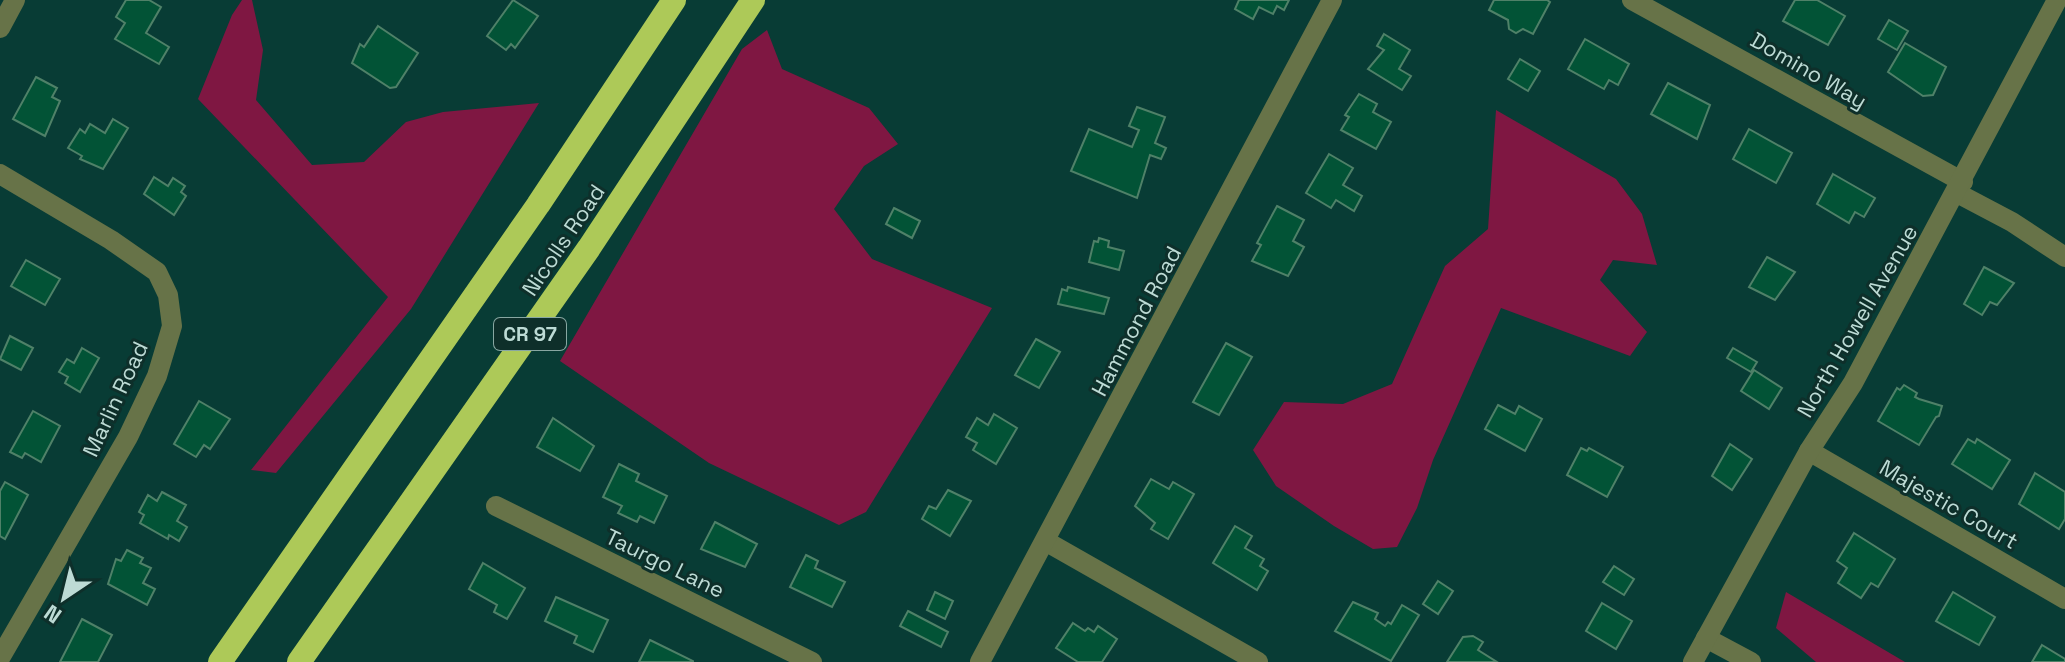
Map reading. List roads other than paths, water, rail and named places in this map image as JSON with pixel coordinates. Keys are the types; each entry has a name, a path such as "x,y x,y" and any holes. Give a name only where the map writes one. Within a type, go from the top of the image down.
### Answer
{"highway":[{"name":"Nicolls Road","path":"220,662 529,218 674,0"},
{"name":"Nicolls Road","path":"299,662 580,261 753,0"}],"street":[{"path":"0,28 15,0"},
{"name":"Hammond Road","path":"980,662 1047,542 1332,0"},
{"name":"Domino Way","path":"1632,0 1960,188 2065,257"},
{"name":"North Howell Avenue","path":"1693,662 1809,451 1853,383 1960,188 2007,90 2057,0"},
{"name":"Marlin Road","path":"0,174 111,240 157,272 168,295 172,326 157,376 128,437 0,658"},
{"name":"Majestic Court","path":"1809,451 2065,599"},
{"name":"Taurgo Lane","path":"496,506 812,662"},
{"path":"1047,542 1258,662"},
{"path":"1706,638 1746,661"}]}
